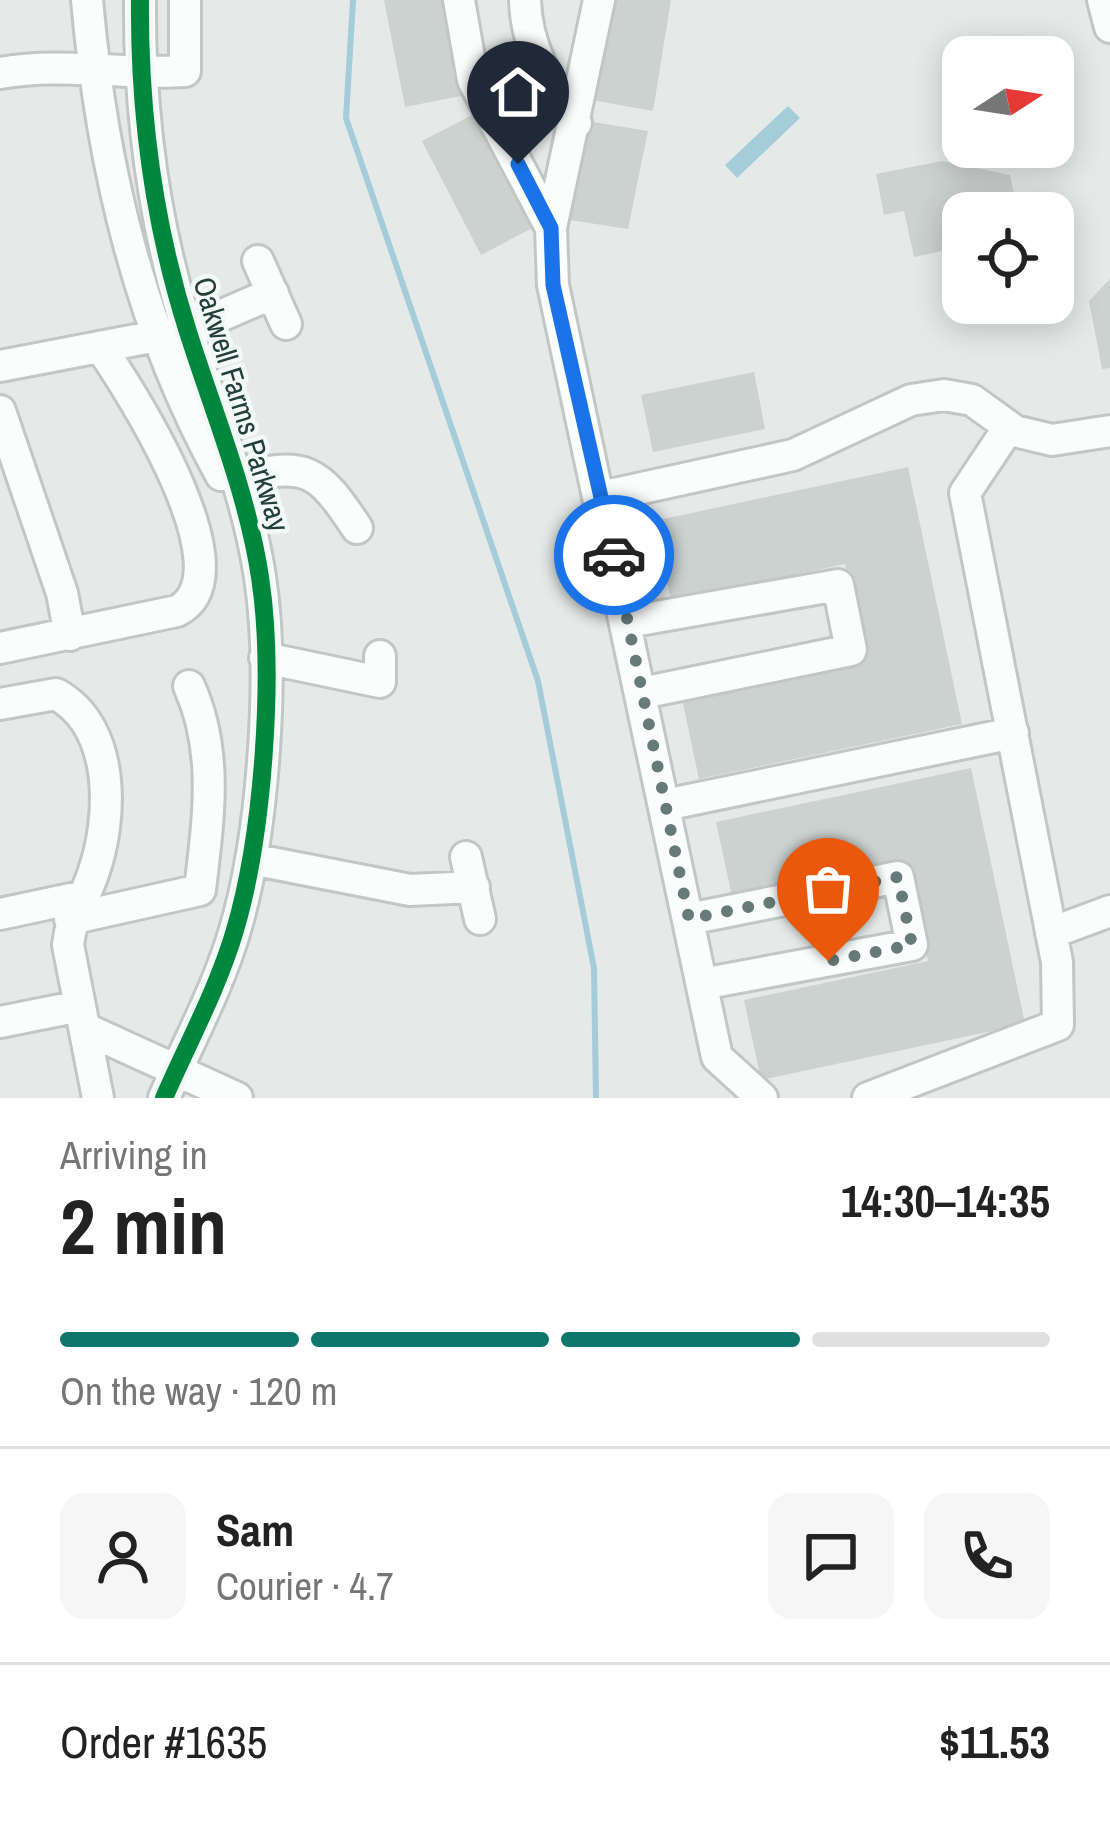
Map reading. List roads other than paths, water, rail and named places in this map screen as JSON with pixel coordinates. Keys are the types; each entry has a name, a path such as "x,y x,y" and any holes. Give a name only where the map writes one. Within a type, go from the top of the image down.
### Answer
{"street":[{"name":"Oakwell Farms Parkway","path":"87,0 114,182 154,338 250,527"},
{"name":"Oakwell Farms Parkway","path":"140,0 141,74 159,223 250,527 260,576 265,658 251,859 222,970 170,1084"},
{"path":"0,73 52,67 141,74 185,71 185,0"},
{"path":"459,0 473,80 551,228"},
{"path":"525,0 525,21 548,85 576,123"},
{"path":"599,0 551,228 553,285 717,1058 762,1098"},
{"path":"1103,0 1110,27"},
{"path":"258,261 286,324"},
{"path":"0,366 188,330 273,293"},
{"path":"0,648 177,611 194,596 200,568 188,512 136,398 101,349"},
{"path":"601,497 793,455 927,398 972,400 1009,427 1052,440 1110,431"},
{"path":"0,411 62,592 70,635"},
{"path":"868,1098 1058,1025 1051,933 965,493 1009,427"},
{"path":"238,478 282,468 308,472 334,493 357,528"},
{"path":"628,622 838,585 851,650 642,694"},
{"path":"265,658 380,682 380,656"},
{"path":"0,914 200,890 210,776 208,741 189,686"},
{"path":"0,704 56,694 88,725 97,743 106,804 98,856 75,908 68,944 98,1098"},
{"path":"665,805 1012,734"},
{"path":"251,859 410,890 470,872 480,919"},
{"path":"689,919 898,877 912,945 702,984"},
{"path":"1051,933 1110,910"},
{"path":"0,1022 84,1018 170,1084 237,1098"}],"water":[{"path":"788,106 800,118 737,178 725,165"}],"waterway":[{"path":"353,0 346,118 538,681 594,968 596,1098"}]}
